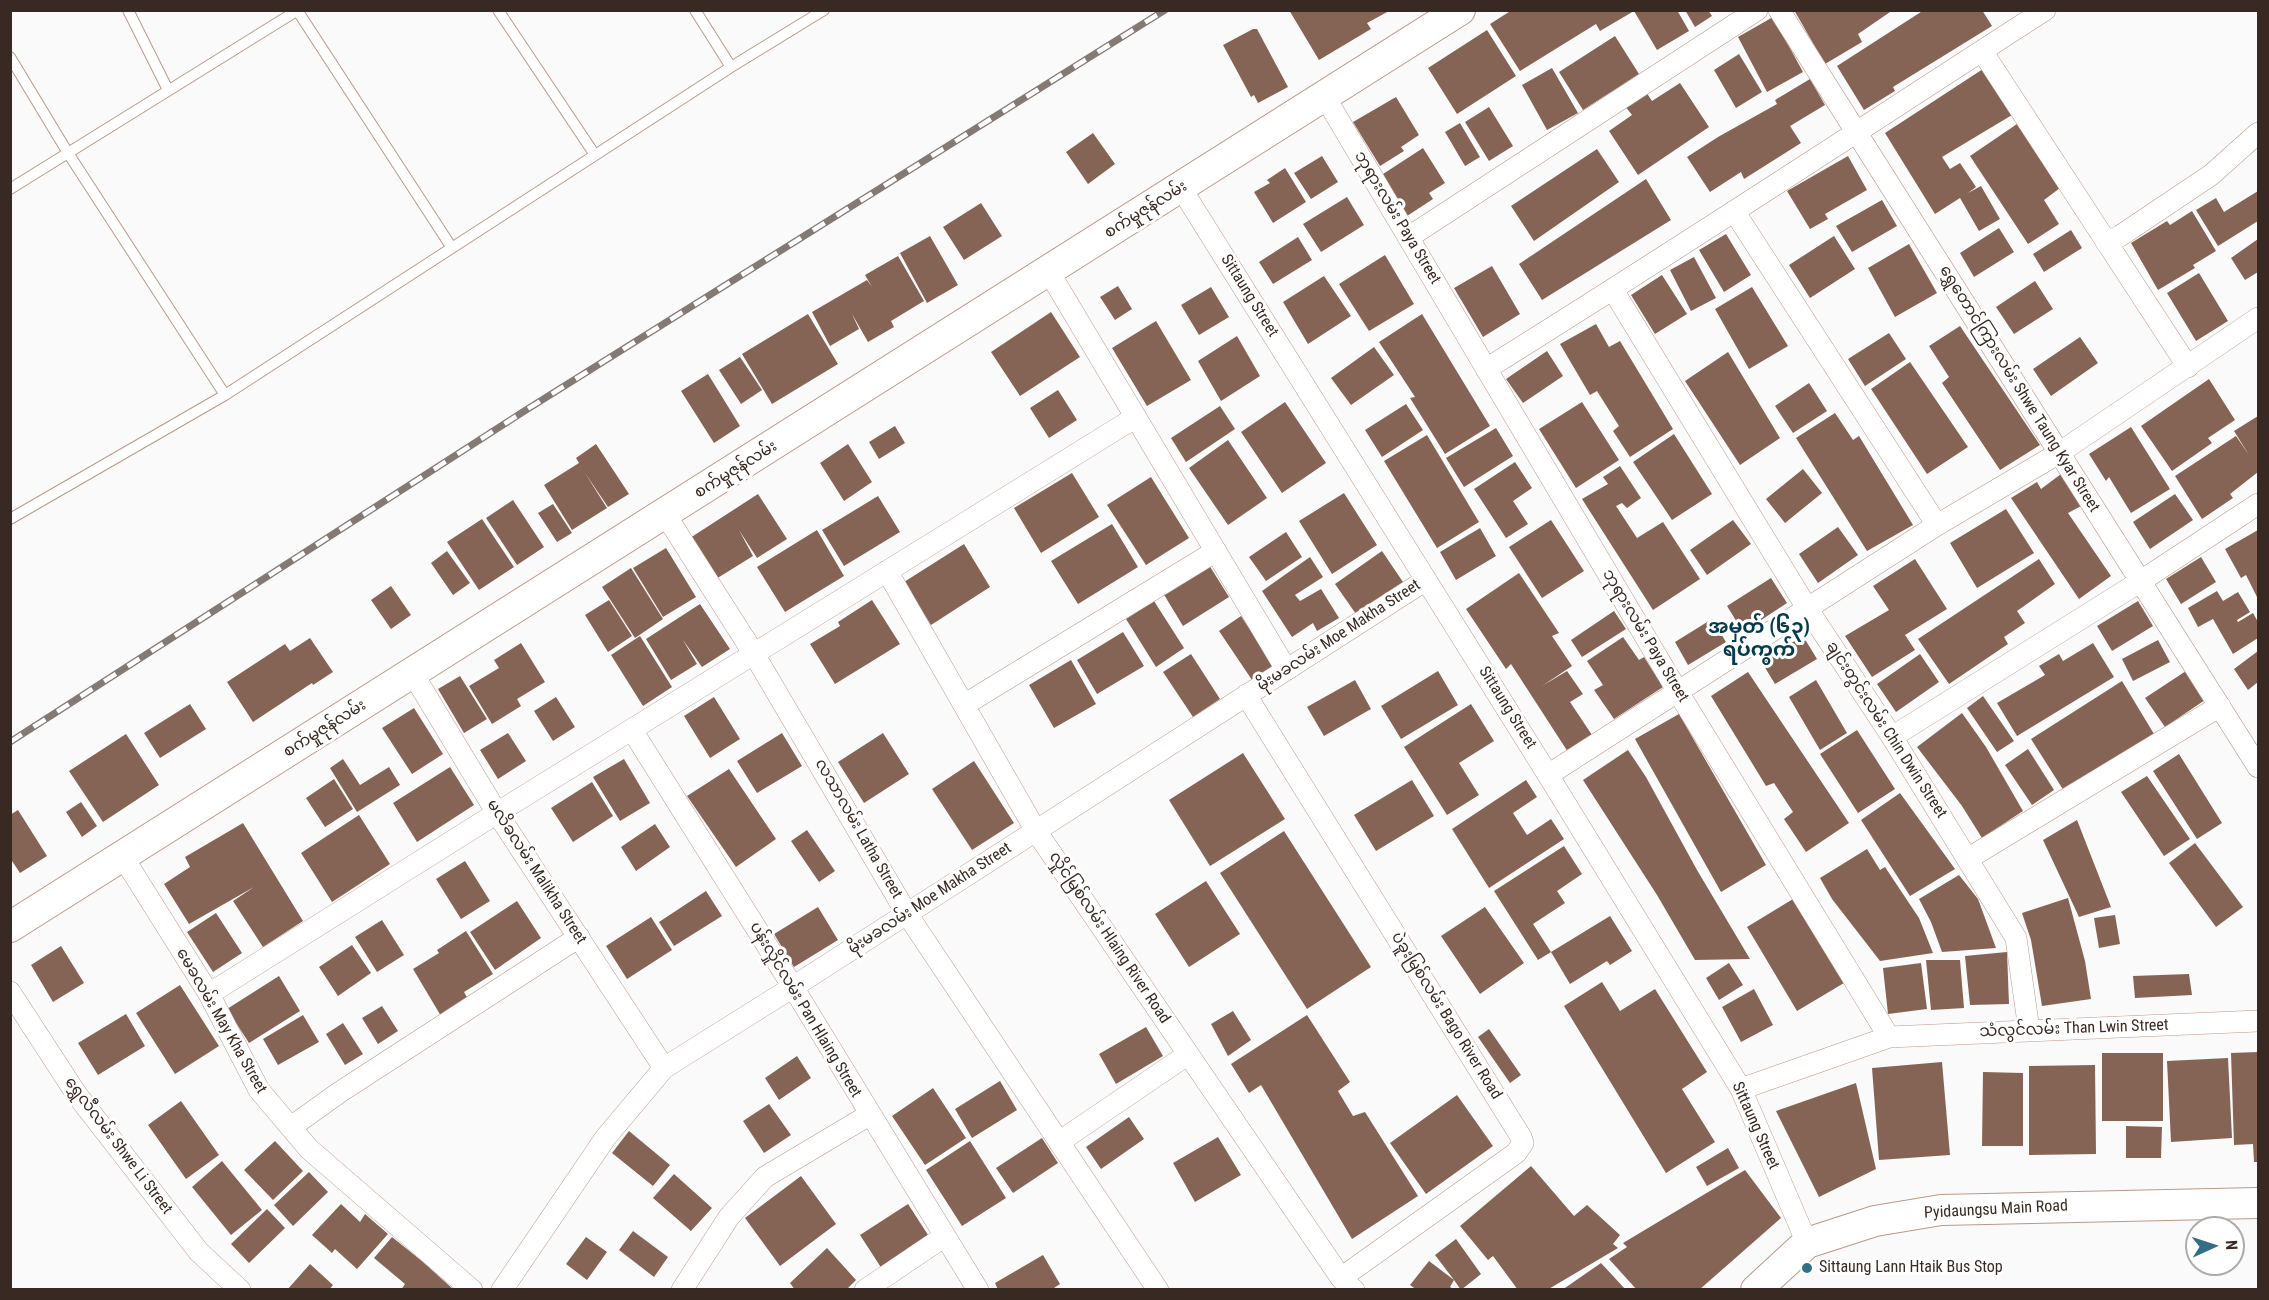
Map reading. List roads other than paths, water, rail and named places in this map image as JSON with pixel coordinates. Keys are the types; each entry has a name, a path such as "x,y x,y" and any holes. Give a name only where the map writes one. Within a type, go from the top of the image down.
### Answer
{"street":[{"name":"စက်မှုဇုန်လမ်း","path":"10,927 1460,10"},
{"path":"1409,237 1757,10"},
{"name":"ရွှေတောင်ကြားလမ်း Shwe Taung Kyar Street","path":"1779,10 2259,767"},
{"path":"1486,369 1614,290 2045,10"},
{"path":"1982,51 2188,367"},
{"name":"ဘုရားလမ်း Paya Street","path":"1324,97 1678,692 1889,1037"},
{"path":"2106,242 2120,236 2211,175 2259,133"},
{"name":"Sittaung Street","path":"1181,188 1548,775 1741,1089 1807,1243"},
{"path":"1734,211 1937,525"},
{"path":"1049,272 1286,669"},
{"name":"ချင်းတွင်းလမ်း Chin Dwin Street","path":"1614,290 1807,608 1969,858 2016,938 2029,1030"},
{"path":"1548,775 1937,525 2059,453 2259,318"},
{"path":"209,994 1136,417"},
{"path":"1892,737 2259,504"},
{"name":"လသာလမ်း Latha Street","path":"665,514 754,654 907,914 1156,1289"},
{"path":"964,705 1216,551"},
{"name":"လှိုင်မြစ်လမ်း Hlaing River Road","path":"887,571 1036,831 1347,1284"},
{"name":"မိုးမခလမ်း Moe Makha Street","path":"502,1290 606,1137 664,1068 1426,580"},
{"name":"မလိခလမ်း Malikha Street","path":"413,674 497,813 664,1068"},
{"name":"ပဲခူးမြစ်လမ်း Bago River Road","path":"1246,695 1515,1126 1523,1143 1516,1153 1347,1284"},
{"path":"1969,858 2220,706"},
{"name":"ပန်းလှိုင်လမ်း Pan Hlaing Street","path":"632,730 793,987 869,1115 978,1290"},
{"name":"မေခလမ်း May Kha Street","path":"123,857 209,994 259,1090 309,1149 472,1290"},
{"path":"291,1127 340,1092 579,937"},
{"name":"ရွှေလီလမ်း Shwe Li Street","path":"10,992 77,1095 199,1252 240,1290"},
{"name":"သံလွင်လမ်း Than Lwin Street","path":"1889,1037 2259,1021"},
{"path":"1741,1089 1889,1037"},
{"path":"1059,1142 1187,1054"},
{"path":"682,1290 729,1217 765,1177 869,1115"},
{"name":"Pyidaungsu Main Road","path":"1756,1290 1807,1243 1875,1221 1941,1210 2259,1203"},
{"path":"865,1290 945,1236"}],"lane":[{"path":"128,10 168,90"},
{"path":"498,10 595,155"},
{"path":"695,10 731,67"},
{"path":"10,519 225,395 731,67 824,10"},
{"path":"10,189 298,11 452,248"},
{"path":"10,57 68,153 225,395"}],"railway":[{"path":"10,742 526,410 1165,10"}],"place":[{"name":"Sittaung Lann Htaik Bus Stop","path":"1807,1268"}],"district":[{"name":"အမှတ် (၆၃) ရပ်ကွက်","path":"1759,640"}]}
